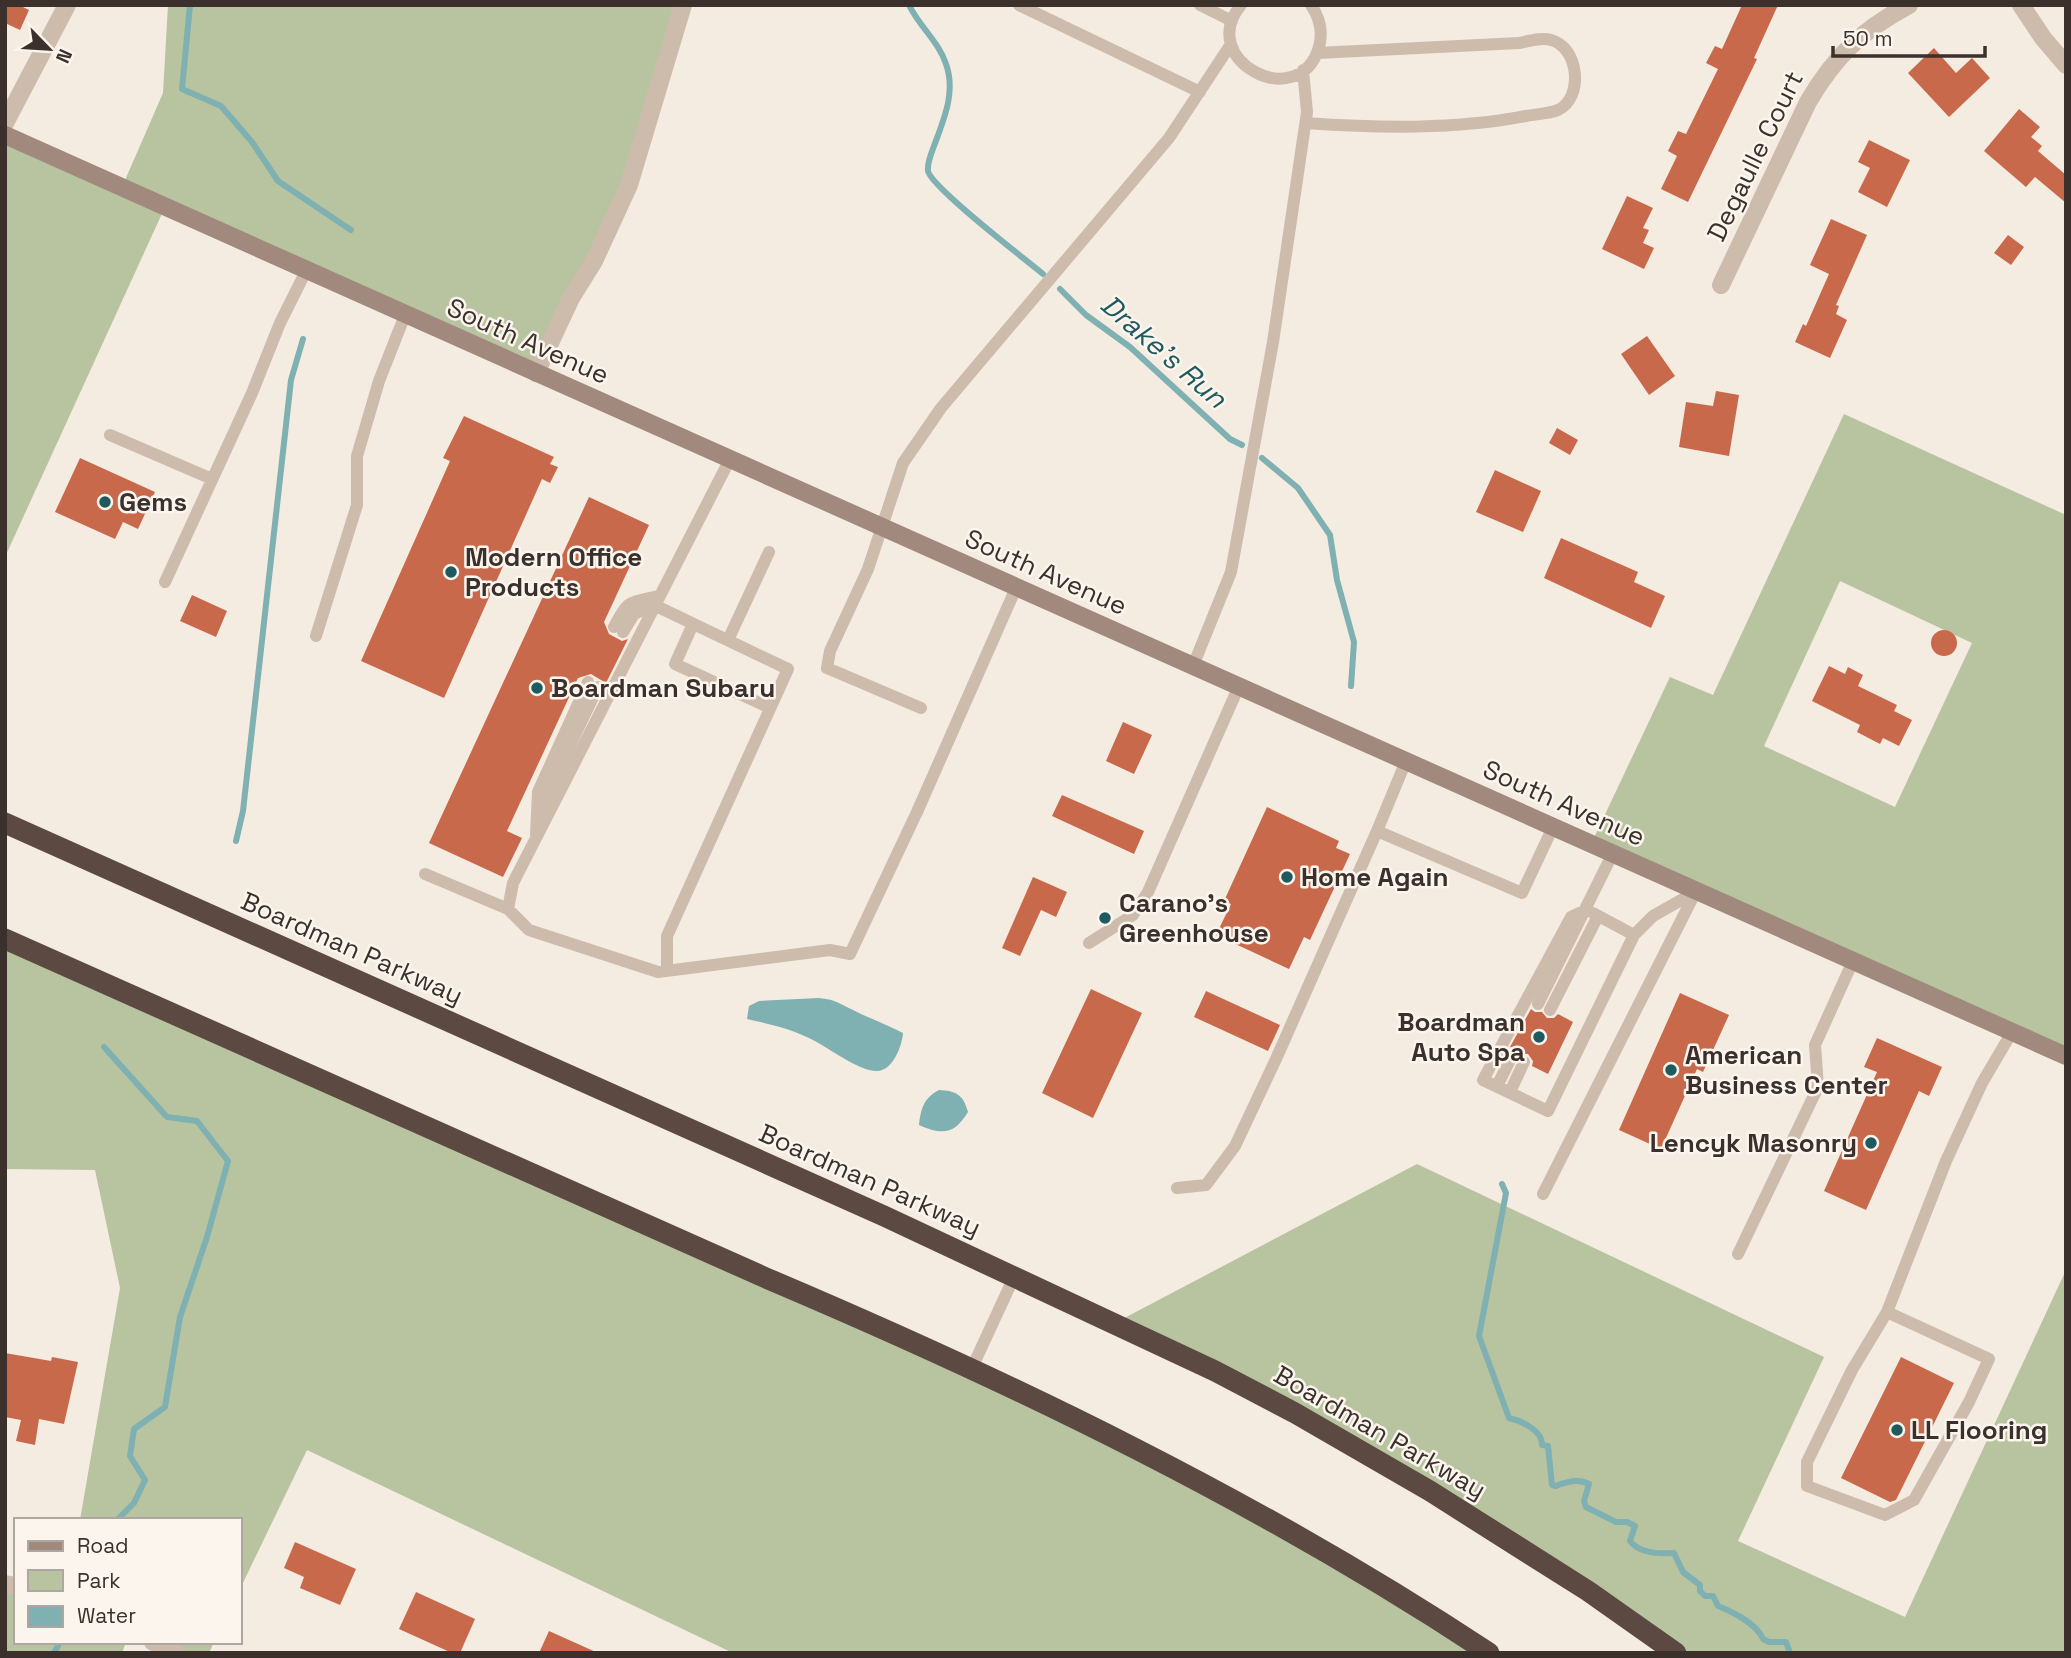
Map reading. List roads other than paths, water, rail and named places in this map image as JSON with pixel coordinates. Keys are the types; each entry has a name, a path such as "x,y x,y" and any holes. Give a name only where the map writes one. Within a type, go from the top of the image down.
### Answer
{"highway":[{"name":"Boardman Parkway","path":"5,823 872,1210 1215,1371 1318,1426 1505,1537 1676,1653"},
{"path":"5,939 892,1332 971,1370 1153,1458 1272,1521 1342,1561 1489,1653"}],"main road":[{"name":"South Avenue","path":"5,135 2066,1056"}],"street":[{"path":"5,123 67,5"},
{"path":"536,373 571,298 594,261 629,185 683,5"},
{"name":"Degaulle Court","path":"1721,285 1823,75 1860,36 1880,20 1909,5"},
{"path":"2021,5 2043,38 2066,65"},
{"path":"157,1644 176,1653"}],"lane":[{"path":"1019,5 1200,92"},
{"path":"1200,5 1232,21"},
{"path":"1241,5 1232,21 1231,44 1237,58 1247,69 1260,76 1275,79 1290,77 1303,70 1317,53 1321,26 1311,5"},
{"path":"1306,123 1362,127 1494,122 1559,110 1571,98 1575,79 1573,65 1566,50 1549,39 1520,43 1317,53"},
{"path":"921,708 827,668 830,651 868,569 903,463 941,408 1169,138 1231,44"},
{"path":"1193,666 1231,572 1273,342 1306,123 1303,70"},
{"path":"165,582 252,393 280,323 306,271"},
{"path":"316,636 357,505 357,456 379,381 405,315"},
{"path":"110,435 212,479"},
{"path":"508,909 513,883 730,459"},
{"path":"728,640 769,552"},
{"path":"425,874 508,909 529,930 659,972 830,950 850,954 917,812 1016,588"},
{"path":"619,629 625,607 636,601 656,601 693,624 788,669 667,936 667,971"},
{"path":"693,624 675,664 769,708"},
{"path":"536,839 546,795 593,685"},
{"path":"1089,943 1133,915 1148,892 1239,687"},
{"path":"1177,1188 1206,1185 1235,1146 1276,1059 1406,761"},
{"path":"1377,831 1522,893 1553,827"},
{"path":"1538,1004 1613,853"},
{"path":"1586,910 1571,917 1483,1080 1548,1111 1634,935 1653,916 1697,891"},
{"path":"1543,1194 1697,891"},
{"path":"1586,910 1634,935"},
{"path":"1550,1010 1598,916"},
{"path":"1738,1254 1818,1087 1815,1045 1853,961"},
{"path":"1887,1312 1989,1359 1969,1402 1914,1500 1885,1515 1807,1486 1807,1462 1852,1370 1887,1312 1947,1161 1982,1083 2012,1032"},
{"path":"1497,1086 1512,1056"},
{"path":"1510,1092 1524,1062"},
{"path":"971,1370 1014,1277"}],"water":[{"path":"819,998 836,1002 903,1033 899,1050 892,1062 883,1070 870,1070 801,1035 747,1019 749,1006 759,1001"},
{"path":"939,1090 958,1095 964,1101 968,1112 958,1125 947,1131 919,1125 924,1104"}],"waterway":[{"path":"190,5 182,89 221,106 252,142 278,181 351,230"},
{"name":"Drake's Run","path":"909,5 939,48 949,74 948,105 928,171 961,207 1043,274"},
{"name":"Drake's Run","path":"1060,289 1086,315 1130,347 1230,439 1242,445"},
{"path":"236,841 243,811 291,380 303,339"},
{"name":"Drake's Run","path":"1262,458 1298,488 1330,535 1337,580 1354,642 1351,686"},
{"path":"104,1047 167,1117 197,1121 228,1161 207,1237 180,1317 165,1407 134,1429 130,1456 145,1480 134,1503 119,1518"},
{"name":"Drake's Run","path":"1502,1184 1506,1193 1479,1336 1509,1418 1531,1427 1539,1435 1542,1445 1548,1446 1552,1485 1576,1481 1589,1484 1584,1501 1586,1507 1616,1522 1627,1522 1635,1526 1630,1541 1639,1548 1656,1553 1674,1553 1683,1572 1700,1585 1700,1591 1705,1596 1713,1596 1718,1606 1750,1624 1763,1639 1769,1642 1786,1642 1790,1653"},
{"path":"54,1653 59,1644"}],"place":[{"name":"Gems","path":"105,502"},
{"name":"Modern Office Products","path":"451,572"},
{"name":"Boardman Subaru","path":"537,688"},
{"name":"Home Again","path":"1287,877"},
{"name":"Carano's Greenhouse","path":"1105,918"},
{"name":"Boardman Auto Spa","path":"1539,1037"},
{"name":"American Business Center","path":"1671,1070"},
{"name":"Lencyk Masonry","path":"1871,1143"},
{"name":"LL Flooring","path":"1897,1430"}]}
